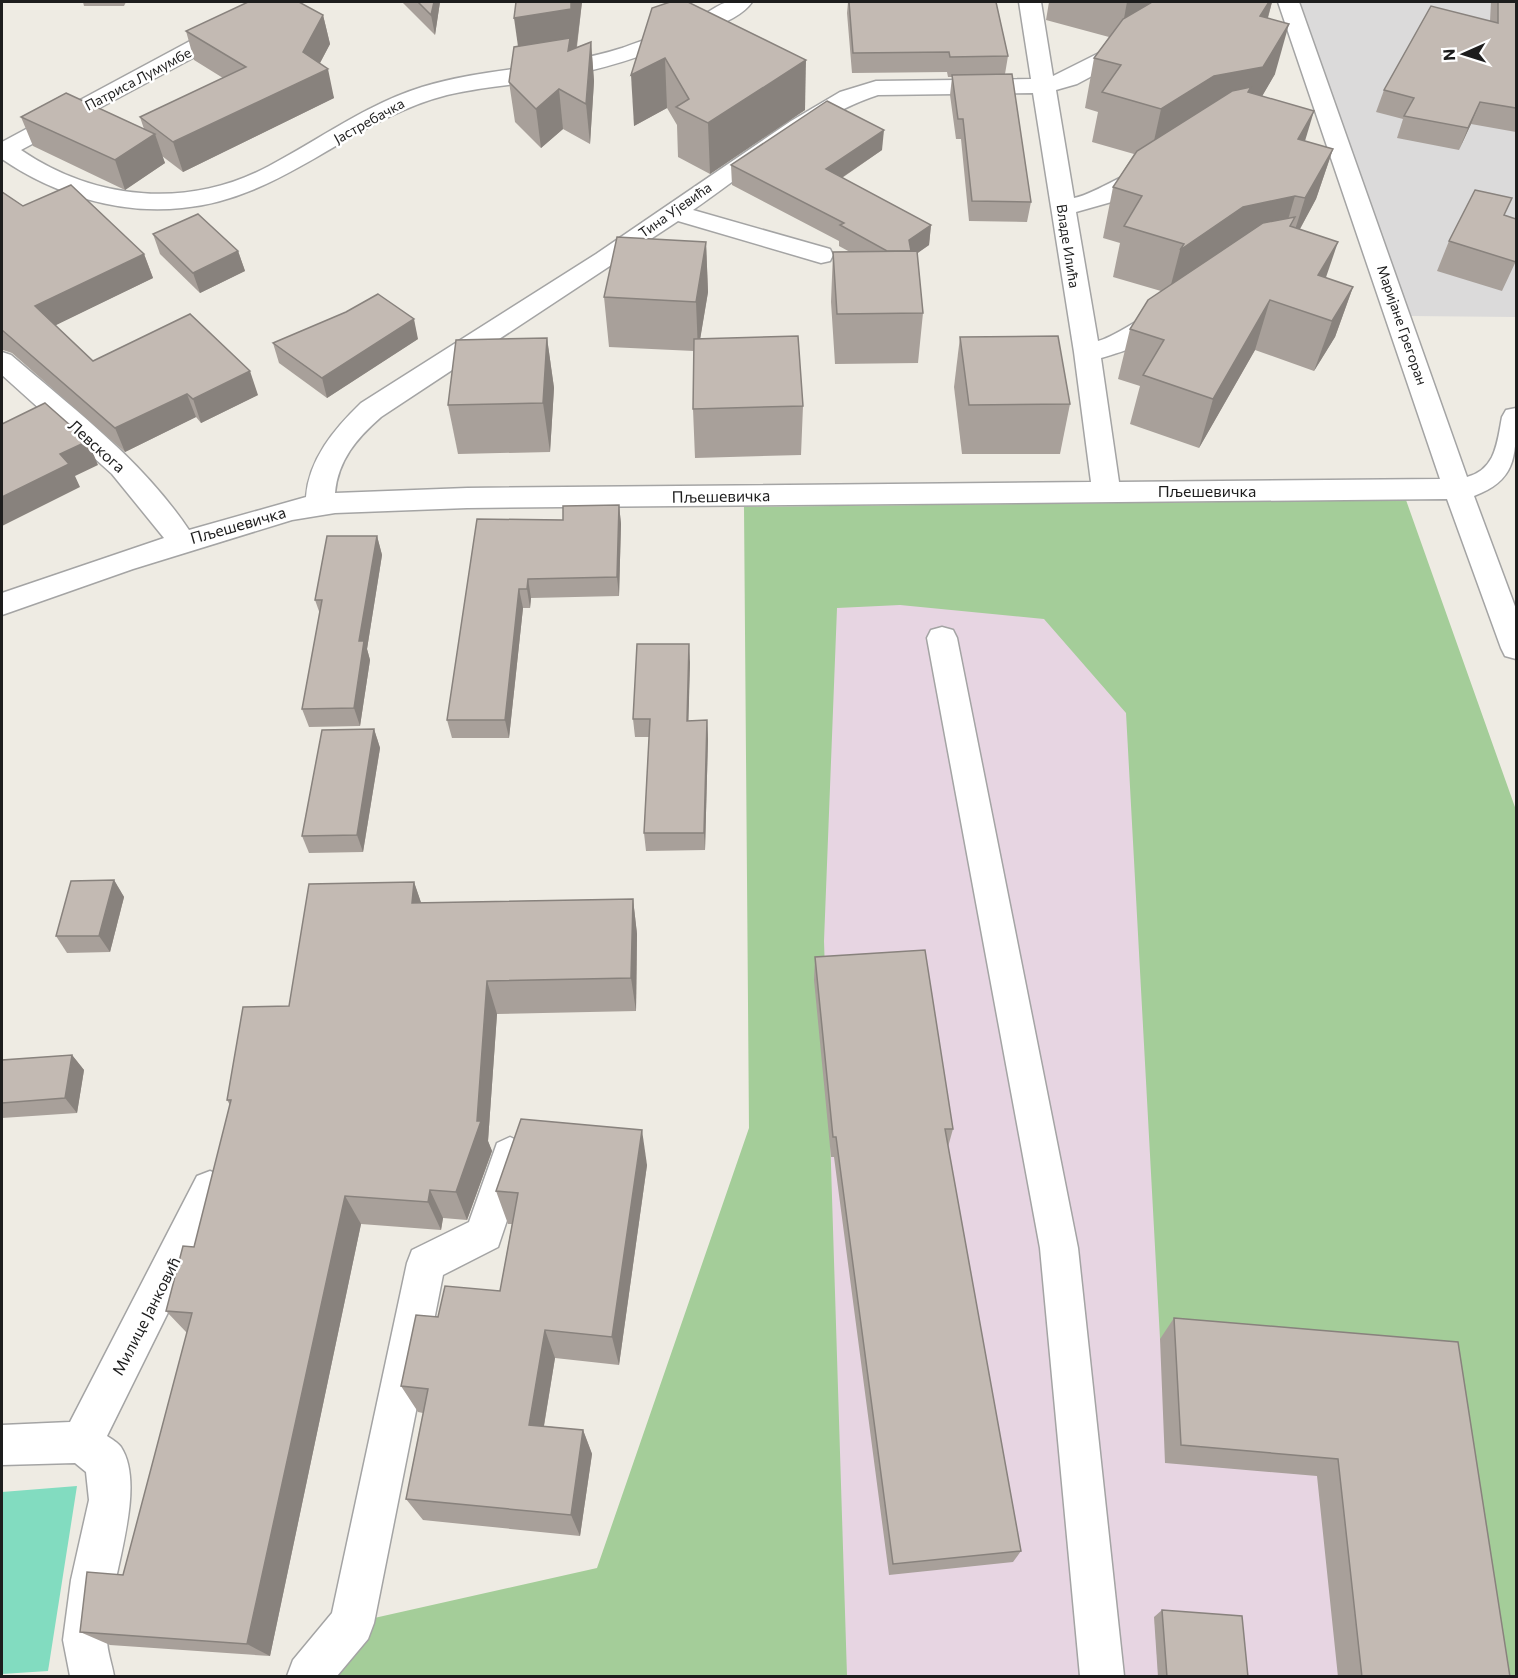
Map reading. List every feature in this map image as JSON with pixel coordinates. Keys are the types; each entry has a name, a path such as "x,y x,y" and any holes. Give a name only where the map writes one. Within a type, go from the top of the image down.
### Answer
{"street":[{"name":"Патриса Лумумбе","path":"3,151 252,17 271,2"},
{"name":"Јастребачка","path":"3,151 45,176 97,193 149,201 182,201 220,195 255,184 413,98 473,82 581,67 682,32 718,16 741,2"},
{"name":"Владе Илића","path":"1030,2 1087,352 1106,491"},
{"name":"Маријане Грегоран","path":"1289,2 1457,489 1516,648"},
{"path":"688,6 718,16"},
{"name":"Тина Ујевића","path":"320,504 322,475 330,459 350,430 371,410 605,260 779,138 857,93 883,88 1043,86 1080,74 1150,34"},
{"path":"1062,207 1089,204 1111,196 1170,158"},
{"path":"673,212 821,255"},
{"path":"1087,352 1132,340 1180,306"},
{"name":"Левскога","path":"2,361 140,485 166,516 182,542"},
{"name":"Пљешевичка","path":"2,604 182,542 260,518 320,504 467,498 1457,489 1486,483 1500,472 1508,454 1516,417"},
{"path":"942,638 1059,1248 1102,1677"},
{"path":"309,1677 352,1623 426,1263 484,1234 510,1155"},
{"name":"Милице Јанковић","path":"82,1442 210,1189"},
{"path":"2,1445 82,1442 106,1461 110,1500 93,1580 85,1640 93,1677"}],"shaded area":[{"path":"1300,2 1516,2 1515,317 1411,316"},
{"path":"797,581 1425,624 1516,1676 783,1676"}],"green space":[{"path":"1406,500 1516,810 1516,1676 1479,1676 1434,1363 1160,1339 1126,713 1044,619 900,605 837,608 824,941 847,1676 309,1676 352,1623 597,1568 749,1128 744,507"},
{"path":"77,1486 48,1671 2,1674 2,1492"}],"building":[{"path":"248,2 299,2 323,15 303,52 328,69 173,142 140,117 246,67 186,31"},
{"path":"418,2 434,2 431,15"},
{"path":"516,2 571,2 571,9 514,18"},
{"path":"670,2 688,2 806,60 708,123 676,107 689,99 665,58 631,75 652,8"},
{"path":"849,2 996,2 1008,56 950,57 949,52 853,53"},
{"path":"1152,2 1269,2 1260,16 1289,24 1263,67 1214,76 1161,109 1102,92 1121,65 1094,58 1123,19"},
{"path":"1498,2 1516,2 1516,108 1480,102 1468,128 1404,116 1414,98 1384,90 1431,6 1498,23"},
{"path":"570,38 568,51 591,42 586,104 559,89 536,109 509,82 514,47"},
{"path":"1012,74 1031,202 972,201 963,119 958,119 952,75"},
{"path":"1251,87 1248,92 1314,111 1298,139 1333,149 1305,198 1295,196 1243,207 1180,250 1184,244 1124,226 1142,196 1113,187 1137,151 1232,91"},
{"path":"66,93 155,134 115,160 21,117"},
{"path":"827,101 884,130 826,169 931,225 909,240 911,251 887,251 840,225 844,223 731,165"},
{"path":"71,185 144,254 35,306 93,361 190,314 250,371 193,399 187,394 115,428 2,330 2,192 23,206"},
{"path":"1475,190 1512,198 1504,215 1516,219 1516,262 1449,241"},
{"path":"198,214 238,251 193,273 153,234"},
{"path":"1295,217 1290,226 1338,242 1318,275 1353,287 1332,321 1270,300 1213,399 1143,375 1164,340 1130,329 1148,300 1263,223"},
{"path":"617,237 706,242 696,302 604,297"},
{"path":"917,251 923,313 837,314 833,252"},
{"path":"378,294 414,319 322,378 273,343 346,312"},
{"path":"798,336 803,406 693,409 694,339"},
{"path":"1058,336 1070,404 969,405 960,337"},
{"path":"547,338 543,403 448,405 456,340"},
{"path":"45,403 88,441 60,454 69,464 2,497 2,424"},
{"path":"619,505 617,577 528,579 527,589 519,589 505,720 447,720 477,519 563,520 563,506"},
{"path":"327,536 377,536 359,641 364,641 354,708 302,709 322,600 315,600"},
{"path":"637,644 689,644 687,721 707,720 704,833 644,833 650,719 633,719"},
{"path":"374,729 357,835 302,836 322,730"},
{"path":"114,880 99,936 56,936 71,881"},
{"path":"414,882 412,903 633,899 631,978 487,981 477,1121 481,1121 456,1192 430,1190 428,1202 345,1196 247,1644 80,1632 87,1572 123,1575 192,1313 166,1311 183,1246 194,1247 231,1100 227,1100 243,1007 289,1006 309,884"},
{"path":"925,950 953,1129 945,1129 1021,1551 893,1564 836,1137 833,1137 815,957"},
{"path":"72,1055 65,1098 2,1103 2,1060"},
{"path":"521,1119 642,1130 612,1337 545,1330 529,1425 583,1430 571,1515 406,1499 428,1389 401,1386 416,1315 438,1317 445,1286 500,1291 518,1193 496,1191"},
{"path":"1174,1318 1458,1342 1510,1677 1362,1677 1338,1459 1181,1445"},
{"path":"1162,1610 1242,1616 1248,1677 1167,1677"}]}
